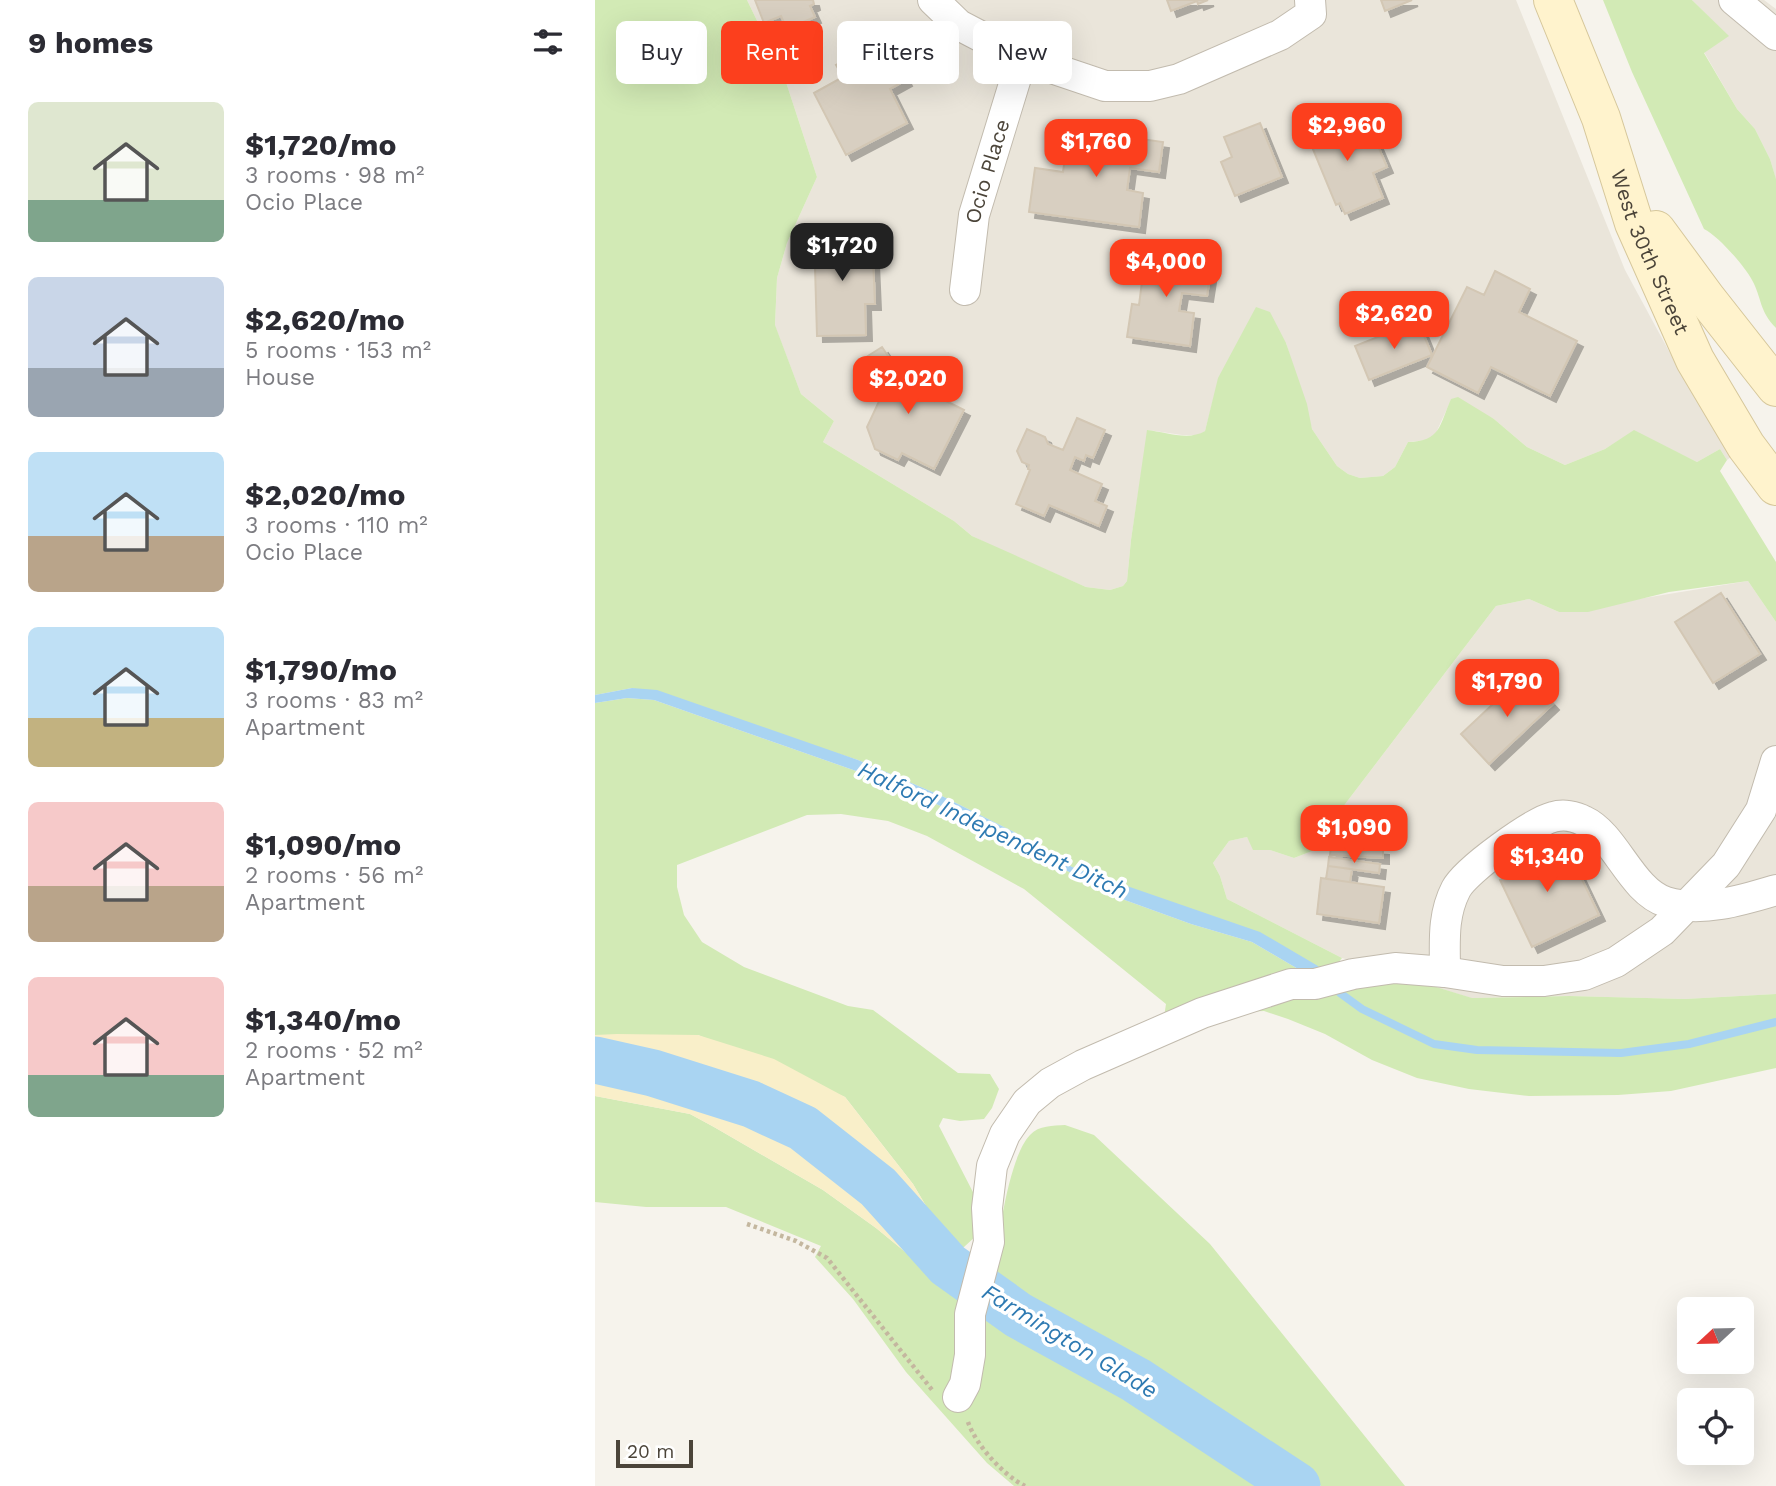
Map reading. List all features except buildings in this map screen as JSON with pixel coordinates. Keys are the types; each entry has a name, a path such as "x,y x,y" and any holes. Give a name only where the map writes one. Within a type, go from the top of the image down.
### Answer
{"main road":[{"name":"West 30th Street","path":"1553,0 1601,118 1635,223 1695,360 1746,446 1776,486"},
{"path":"1601,118 1661,240 1776,387"}],"street":[{"path":"933,0 960,24 973,31"},
{"path":"1734,0 1776,35"},
{"path":"1072,75 1105,86 1150,86 1179,79 1280,36 1311,7"},
{"name":"Ocio Place","path":"965,290 974,215 1014,84"},
{"path":"958,1397 965,1384 970,1354 970,1314 989,1242 987,1208 992,1166 1005,1134 1027,1102 1050,1083 1083,1065 1202,1013 1291,984 1315,984 1353,974 1395,968 1503,981 1544,981 1584,975 1616,962 1662,931 1726,865 1762,810 1776,761"},
{"path":"1445,972 1445,919 1457,888 1468,874 1494,853 1552,817 1567,815 1586,821 1608,842 1642,887 1665,902 1699,906 1744,899 1776,890"}],"path":[{"path":"747,1224 796,1241 827,1258 938,1397 958,1397 973,1435 985,1451 1025,1486"}],"shaded area":[{"path":"747,0 1516,0 1625,270 1684,379 1731,457 1727,460 1720,449 1697,462 1634,431 1605,449 1565,465 1527,447 1494,419 1451,400 1435,435 1429,440 1408,442 1395,467 1383,476 1360,478 1337,466 1312,429 1286,343 1219,378 1205,431 1199,435 1148,430 1127,581 1123,586 1110,590 1086,587 1001,550 972,536 954,521 823,442 834,421 801,394 775,326 777,278 787,243 817,177 787,84 823,84 823,21 757,21"},
{"path":"1692,0 1764,0 1776,9 1776,180 1770,159 1755,129 1737,109 1704,52 1728,36"},
{"path":"1748,581 1776,622 1776,994 1685,999 1569,996 1471,998 1342,958 1227,899 1213,863 1229,841 1247,837 1254,850 1270,850 1294,858 1320,848 1336,816 1496,606 1529,599 1559,612"}],"green space":[{"path":"595,0 747,0 757,21 721,21 721,84 787,84 817,177 787,243 777,278 775,325 801,394 834,421 823,442 954,521 972,536 1086,587 1110,590 1123,586 1127,581 1147,430 1184,436 1205,431 1218,378 1256,307 1270,312 1286,343 1307,404 1312,429 1337,466 1348,474 1360,478 1383,476 1395,467 1408,442 1427,439 1433,435 1441,424 1451,399 1458,397 1494,419 1527,447 1565,465 1605,449 1634,430 1697,462 1720,449 1727,460 1720,471 1776,562 1776,622 1748,581 1669,592 1588,612 1559,612 1529,599 1496,606 1336,816 1320,848 1294,858 1270,850 1253,850 1247,837 1229,841 1213,863 1227,899 1342,958 1334,968 1324,973 1178,905 1072,867 1014,832 944,797 858,760 632,688 595,695"},
{"path":"1603,0 1692,0 1729,36 1704,53 1737,109 1755,129 1770,159 1776,179 1776,328 1766,316 1755,287 1743,267 1723,244 1704,229 1632,72"},
{"path":"627,698 654,700 876,778 980,823 1111,895 1191,924 1252,942 1310,976 1164,1017 1166,1004 1024,889 927,836 888,821 841,814 807,815 677,865 677,887 684,915 702,942 744,967 848,1006 873,1010 958,1073 990,1074 999,1089 992,1108 984,1119 960,1121 943,1118 939,1126 976,1198 976,1236 964,1247 954,1247 942,1233 913,1184 845,1097 698,1035 595,1035 595,703"},
{"path":"1407,978 1472,998 1569,996 1685,999 1776,994 1776,1068 1671,1091 1618,1095 1529,1096 1469,1089 1417,1078 1372,1060 1325,1034 1288,1019 1264,1011 1242,1012 1272,995"},
{"path":"595,1096 690,1114 714,1127 823,1190 876,1228 959,1296 1071,1362 1124,1387 1193,1436 1281,1486 1014,1486 987,1463 906,1372 853,1299 815,1257 821,1246 726,1207 646,1207 595,1202"},
{"path":"1065,1125 1094,1135 1210,1244 1405,1486 1321,1486 1220,1416 1090,1339 993,1275 1005,1201 1022,1146 1038,1129"}],"sand":[{"path":"595,1035 698,1035 774,1059 845,1097 913,1184 942,1233 954,1247 984,1270 1090,1339 1220,1416 1321,1486 1281,1486 1193,1436 1124,1387 1071,1362 959,1296 876,1228 823,1190 690,1114 595,1096"}],"water":[{"path":"632,688 657,690 858,760 944,797 1014,832 1072,867 1260,932 1318,966 1324,973 1310,976 1252,942 1191,924 1111,895 980,823 876,778 654,700 627,698 595,703 595,695"}],"waterway":[{"name":"Halford Independent Ditch","path":"1340,993 1362,1009 1434,1044 1477,1050 1621,1053 1689,1044 1776,1022"},
{"name":"Farmington Glade","path":"595,1060 653,1073 751,1104 803,1128 878,1187 948,1265 1018,1315 1136,1380 1297,1486"}]}
